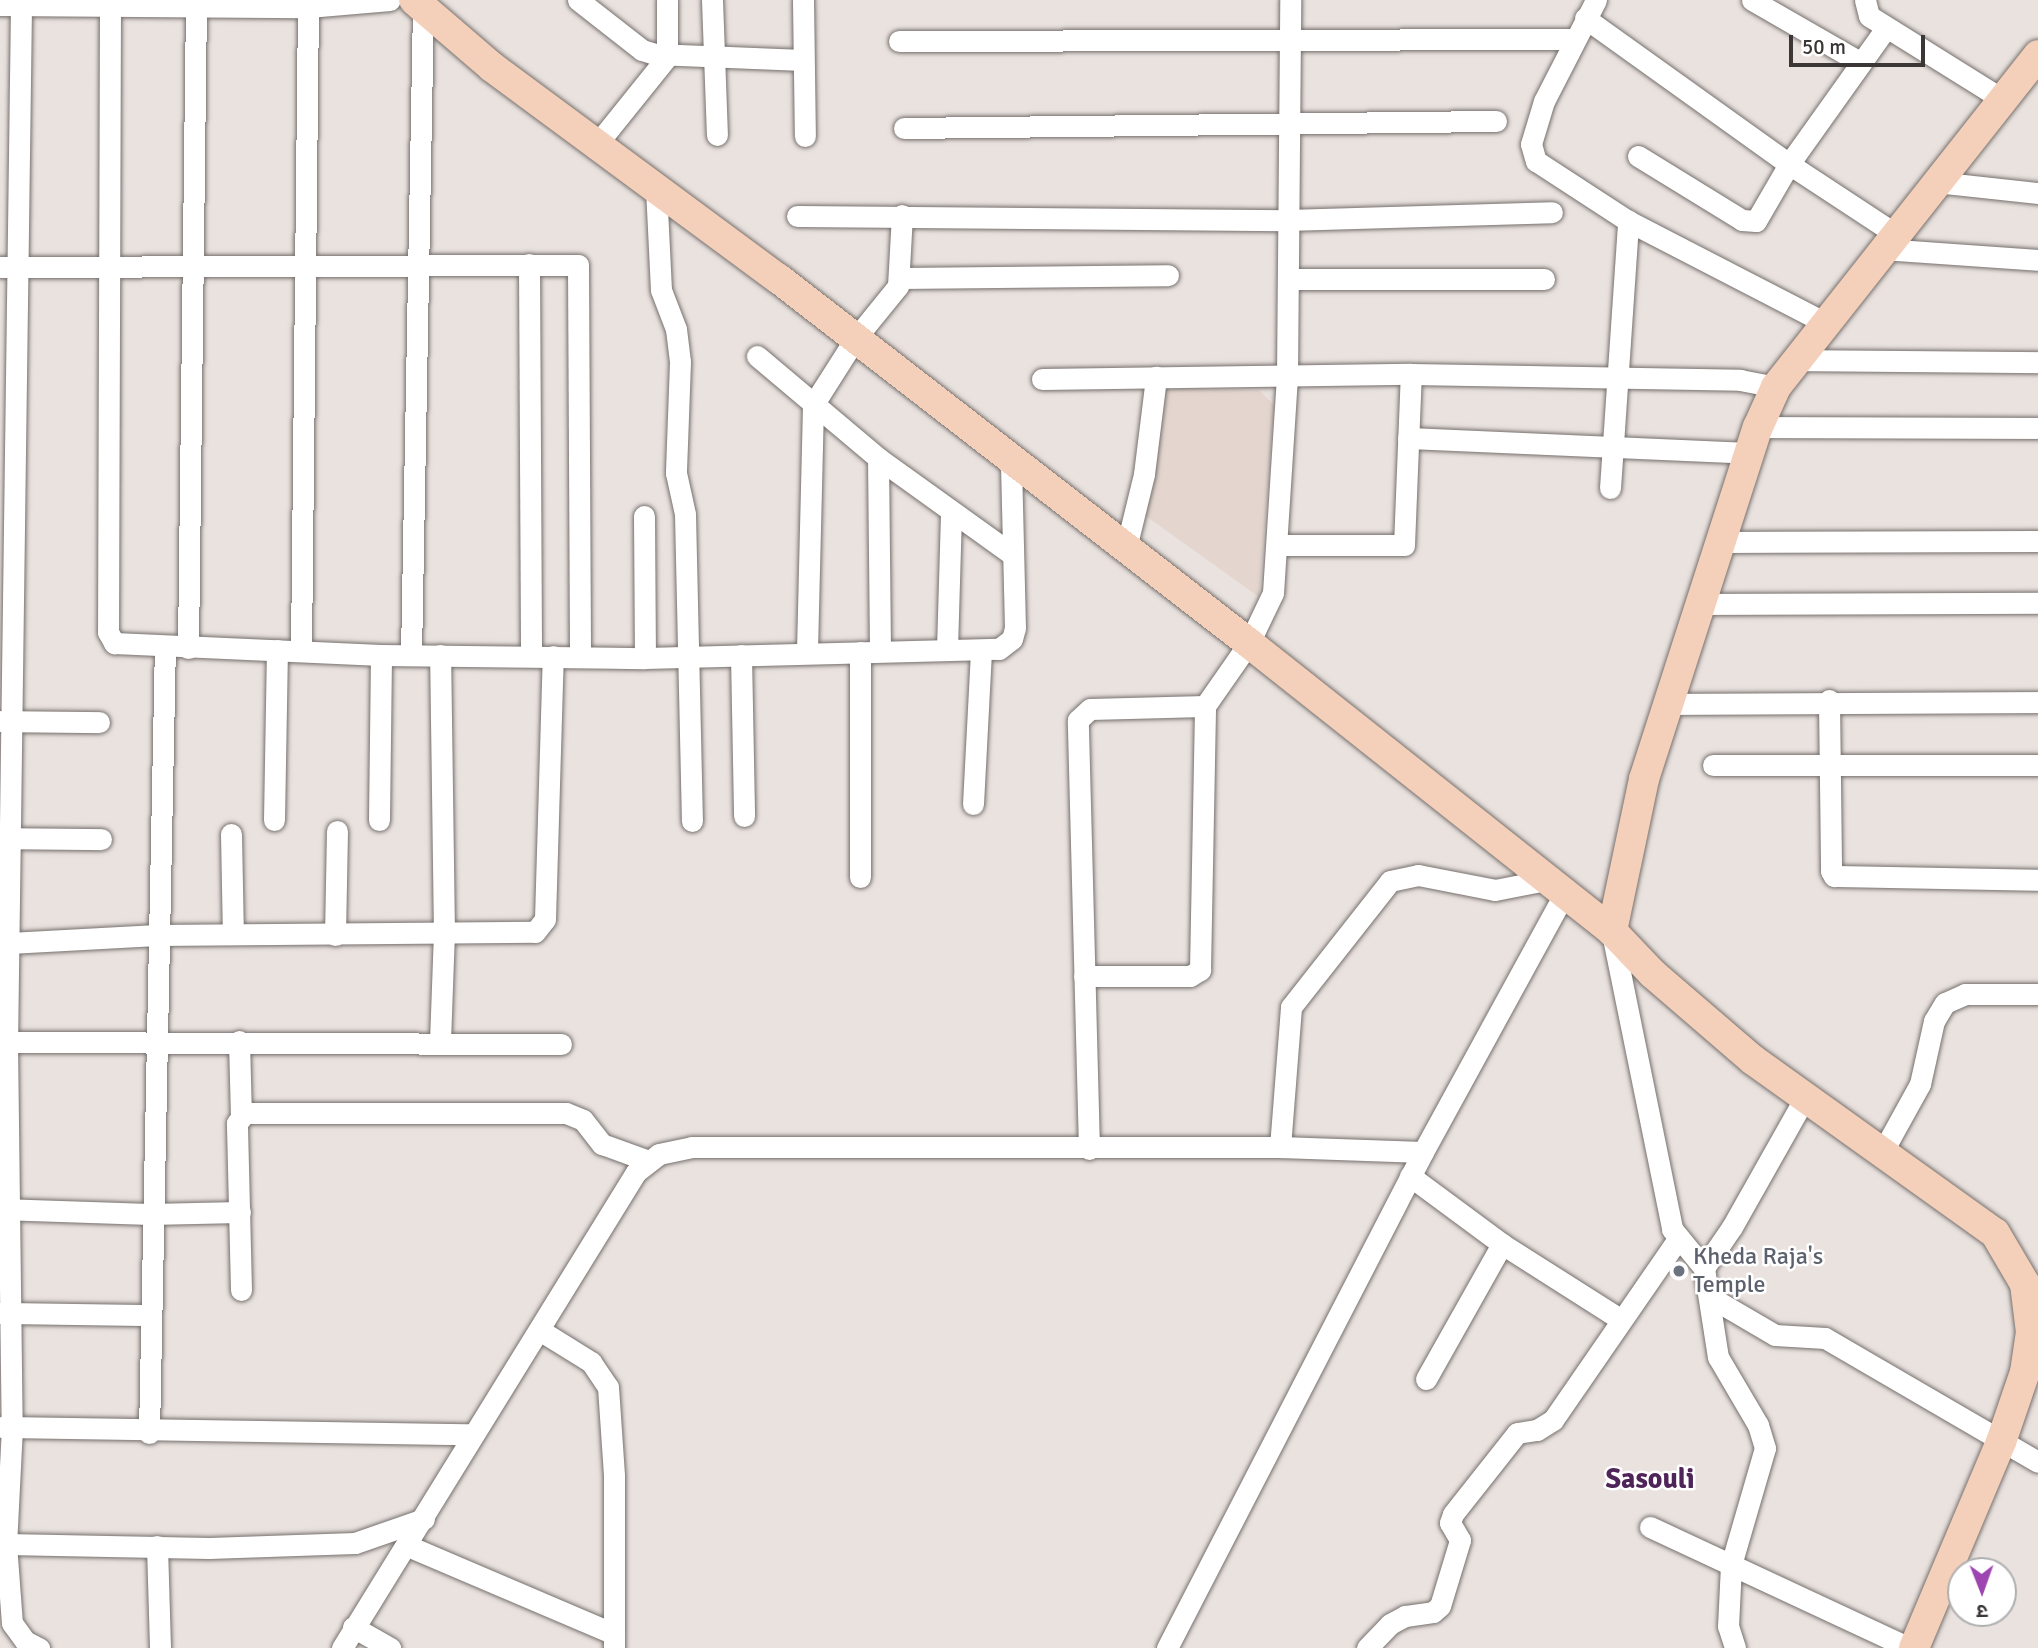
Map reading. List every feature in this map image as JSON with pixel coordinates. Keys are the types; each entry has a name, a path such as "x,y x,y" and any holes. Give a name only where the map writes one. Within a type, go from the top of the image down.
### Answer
{"main road":[{"path":"418,4 492,67 855,339 1249,643 1612,931 1663,982 1804,1099 1995,1233 2025,1284 2035,1331 2025,1373 2001,1442 1912,1648"},
{"path":"1612,931 1644,779 1754,440 1776,387 1794,360 2038,55"}],"street":[{"path":"36,1647 8,1630 12,1623 6,1544 5,721 10,5 70,3 308,7 390,0"},
{"path":"578,0 642,50 667,57 803,60"},
{"path":"597,144 667,57 667,0"},
{"path":"712,0 717,135"},
{"path":"803,0 805,136"},
{"path":"1084,976 1190,976 1200,970 1205,706 1249,643 1270,606 1277,545 1290,279 1287,220 1290,0"},
{"path":"1752,0 1860,62"},
{"path":"1862,2 1869,16 1886,28 2002,99"},
{"path":"411,655 418,263 418,4"},
{"path":"110,5 108,632 119,645 381,655 580,655 645,658 807,651 981,650 1006,646 1012,639 1011,459"},
{"path":"188,648 196,6"},
{"path":"301,650 303,264 308,7"},
{"path":"1826,323 1628,221 1536,161 1531,153 1544,101 1590,9 1888,241 2038,260"},
{"path":"1638,156 1749,222 1761,215 1789,164 1886,28"},
{"path":"899,41 1289,37 1573,39"},
{"path":"904,128 1496,121"},
{"path":"1936,182 2038,193"},
{"path":"656,188 661,290 678,344 676,473 685,514 692,821"},
{"path":"797,216 1287,220 1552,212"},
{"path":"807,651 813,405 855,339 900,278 902,215"},
{"path":"1610,488 1628,221"},
{"path":"10,267 567,262 578,265 580,655"},
{"path":"529,264 531,655"},
{"path":"900,278 1168,275"},
{"path":"1290,279 1544,279"},
{"path":"757,356 813,405 951,515 1013,555"},
{"path":"1794,360 2038,362"},
{"path":"1277,545 1404,545 1411,374"},
{"path":"1042,379 1411,374 1616,376 1749,381 1776,387"},
{"path":"1126,548 1144,474 1156,377"},
{"path":"1408,438 1611,448 2038,428"},
{"path":"860,877 878,458"},
{"path":"947,649 951,515"},
{"path":"644,516 645,658"},
{"path":"1721,542 2038,541"},
{"path":"1701,604 2038,603"},
{"path":"149,1433 150,1214 158,1040 157,935 165,646"},
{"path":"274,820 276,650"},
{"path":"973,804 981,650"},
{"path":"379,820 381,655"},
{"path":"440,655 444,934 440,1041"},
{"path":"741,655 744,816"},
{"path":"6,951 157,935 524,933 542,927 551,820 553,656"},
{"path":"1829,700 1830,871 1834,876 2038,880"},
{"path":"1668,704 1829,700 2038,702"},
{"path":"1089,1149 1081,715 1109,707 1205,706"},
{"path":"5,721 99,722"},
{"path":"1713,765 2038,765"},
{"path":"335,936 337,831"},
{"path":"231,835 233,934"},
{"path":"6,838 101,839"},
{"path":"1167,1648 1423,1152 1556,887 1495,890 1418,875 1400,876 1385,887 1291,1007 1280,1147"},
{"path":"1612,931 1677,1240 1704,1268 1718,1357 1758,1426 1765,1448 1731,1565 1728,1626 1735,1648"},
{"path":"1883,1152 1920,1084 1934,1021 1945,1003 1965,994 2038,994"},
{"path":"239,1041 240,1116 237,1123 241,1290"},
{"path":"7,1042 440,1041 561,1044"},
{"path":"1704,1268 1732,1227 1804,1099"},
{"path":"240,1116 252,1112 566,1113 583,1120 602,1144 649,1160"},
{"path":"342,1648 353,1627 408,1546 471,1434 541,1331 636,1172 649,1160 692,1147 1280,1147 1423,1152"},
{"path":"1410,1176 1502,1244 1620,1319"},
{"path":"5,1209 150,1214 240,1212"},
{"path":"1367,1648 1390,1624 1405,1616 1433,1612 1440,1606 1460,1540 1451,1523 1453,1514 1517,1433 1537,1430 1553,1420 1620,1319 1677,1240"},
{"path":"1426,1379 1502,1244"},
{"path":"1710,1297 1775,1335 1825,1338 2038,1462"},
{"path":"5,1313 149,1315"},
{"path":"408,1546 614,1641 614,1476 608,1387 590,1362 541,1331"},
{"path":"6,1427 149,1433 471,1434"},
{"path":"6,1544 157,1546 355,1543 424,1519"},
{"path":"1650,1527 1912,1648"},
{"path":"157,1546 160,1648"},
{"path":"353,1627 390,1648"}],"shaded area":[{"path":"1162,389 1259,390 1274,405 1259,597 1139,511"}],"place":[{"name":"Kheda Raja's Temple","path":"1679,1271"}],"district":[{"name":"Sasouli","path":"1650,1479"}]}
